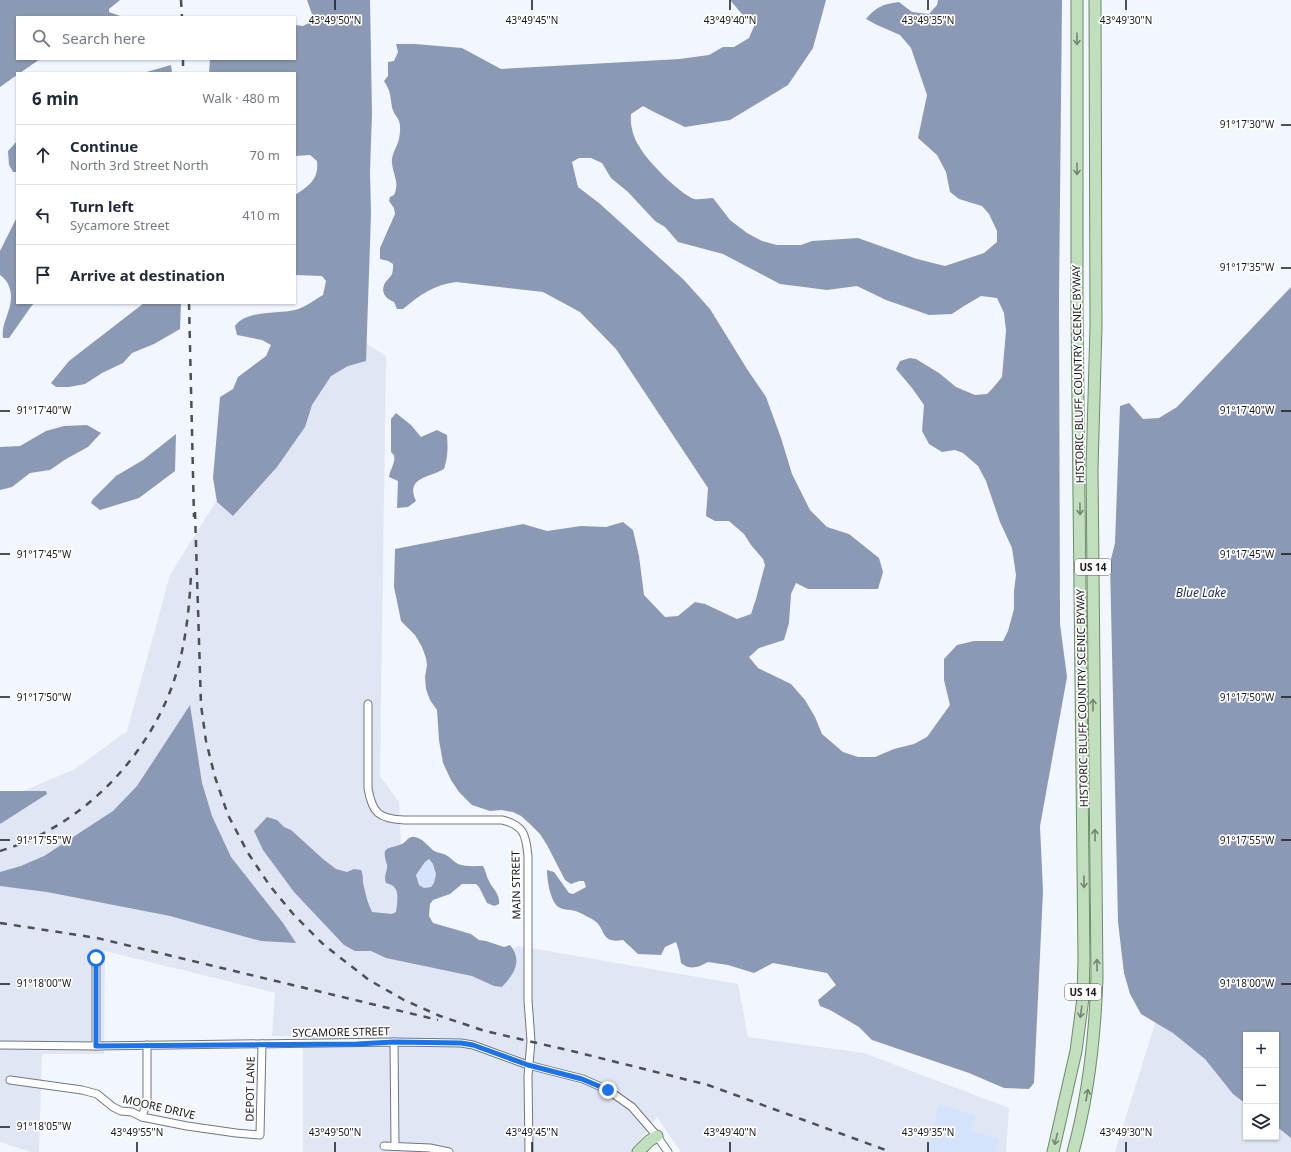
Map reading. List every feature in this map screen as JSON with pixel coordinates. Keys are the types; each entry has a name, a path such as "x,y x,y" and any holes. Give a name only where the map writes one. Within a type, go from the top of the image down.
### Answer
{"main road":[{"name":"HISTORIC BLUFF COUNTRY SCENIC BYWAY","path":"1053,1152 1076,1051 1083,998 1084,959 1077,311 1077,0"},
{"name":"HISTORIC BLUFF COUNTRY SCENIC BYWAY","path":"1073,1152 1091,1072 1096,1022 1097,977 1092,476 1096,326 1095,0"},
{"path":"638,1152 649,1141 657,1136"}],"street":[{"name":"MAIN STREET","path":"368,704 368,788 374,810 382,816 390,819 502,820 515,824 525,835 528,856 528,1000 531,1041 528,1065 529,1152"},
{"path":"96,958 96,1046"},
{"name":"SYCAMORE STREET","path":"0,1046 394,1042 461,1043 473,1045 528,1065 582,1079 608,1090 632,1108 657,1136 668,1152"},
{"path":"394,1042 395,1146"},
{"name":"DEPOT LANE","path":"260,1135 262,1044"},
{"path":"142,1116 147,1101 147,1045"},
{"name":"MOORE DRIVE","path":"10,1080 59,1086 90,1092 97,1094 112,1107 121,1111 132,1112 142,1116 187,1126 260,1135"},
{"path":"384,1146 430,1148 449,1152"}],"shaded area":[{"path":"334,323 386,356 380,776 399,802 402,866 409,929 484,957 519,946 738,984 748,1037 864,1053 1009,1108 1006,1152 681,1152 657,1117 631,1152 303,1152 303,1037 272,1036 275,993 105,951 104,1054 42,1054 39,1152 31,1152 0,1142 0,801 75,769 127,731 170,575 240,463"},
{"path":"429,859 433,864 436,874 434,883 431,887 424,888 419,885 416,875 425,862"},
{"path":"1168,981 1243,1033 1243,1140 1279,1140 1279,1049 1291,1056 1291,1152 1115,1152"},
{"path":"939,1104 975,1116 971,1131 999,1139 995,1152 927,1152"}],"water":[{"path":"0,0 120,0 109,9 109,12 120,16 16,16 16,60 39,60 21,72 16,72 16,76 0,87"},
{"path":"307,0 370,0 372,114 370,171 371,214 366,361 348,366 331,376 312,405 305,427 277,467 233,516 217,502 213,478 220,397 233,389 238,377 266,356 271,345 262,340 237,335 235,326 240,321 254,315 302,308 323,295 326,281 322,276 296,275 296,194 309,185 315,177 317,161 310,155 296,156 296,72 209,72 210,60 296,60 296,25 303,26 314,20"},
{"path":"730,0 826,0 813,48 788,85 730,120 685,127 643,106 631,114 631,118 635,139 643,152 664,176 680,191 694,199 713,198 730,220 747,233 762,241 777,245 801,245 812,241 858,238 917,259 945,266 984,253 997,242 997,231 989,214 982,206 959,199 950,192 946,172 937,155 918,138 927,95 911,48 900,35 866,19 881,6 899,2 912,12 929,14 937,5 938,0 1062,0 1059,298 1060,624 1067,677 1040,826 1043,891 1034,1083 1029,1089 1004,1088 969,1073 872,1040 859,1027 830,1010 820,1006 818,1000 836,985 827,973 773,963 754,973 728,965 708,962 698,967 691,968 681,963 676,942 665,947 661,955 638,954 623,940 616,941 607,938 595,921 576,911 562,909 557,906 548,884 547,870 554,872 569,893 573,894 586,887 584,881 571,884 565,880 540,834 521,816 513,812 501,810 490,811 472,805 459,792 451,780 443,763 439,740 437,710 430,700 426,689 426,658 415,635 401,621 394,587 395,549 523,524 547,531 581,526 606,527 623,522 633,530 639,556 644,595 665,617 678,616 695,602 705,604 737,619 751,614 765,565 763,559 744,534 729,521 715,521 706,516 708,488 616,349 580,312 543,292 456,282 434,288 421,295 403,309 397,309 394,302 387,297 383,291 385,283 392,274 393,264 380,259 380,248 395,214 394,208 389,201 390,197 394,195 396,190 396,179 392,160 399,139 400,126 394,113 389,91 384,81 388,76 388,62 394,61 398,52 396,44 462,48 501,69 680,59 709,55 723,47 734,47 749,38 755,24 747,20","holes":["579,158 591,158 602,163 611,178 628,192 655,221 665,227 678,242 723,254 780,284 827,290 857,286 886,300 929,315 952,314 981,296 997,298 1004,313 1006,331 1002,377 987,394 975,395 956,387 939,373 916,359 910,358 900,361 896,369 924,405 922,431 929,444 942,452 955,450 963,453 978,466 986,481 1000,522 1012,548 1016,575 1014,609 1008,631 1003,641 974,641 957,645 944,659 944,680 950,705 927,737 914,744 894,749 875,757 858,757 843,752 822,734 815,717 805,700 791,684 758,668 749,657 759,648 784,640 789,623 791,594 796,583 808,589 878,589 883,572 879,558 849,534 827,527 810,510 792,474 766,397 710,309 684,280 599,203 578,187 572,162"]},
{"path":"171,65 172,72 146,72"},
{"path":"16,142 16,172 13,172 9,165 8,151"},
{"path":"16,219 16,304 33,304 9,338 3,338 3,331 10,306 11,292 5,279 0,275 0,251"},
{"name":"Blue Lake","path":"1291,287 1291,1138 1279,1128 1279,1032 1243,1032 1243,1102 1233,1094 1205,1059 1173,1033 1141,1014 1130,994 1124,973 1118,922 1110,563 1115,543 1120,406 1129,403 1143,419 1159,418 1177,407"},
{"path":"143,304 181,304 180,329 154,344 132,353 123,363 102,373 85,384 69,387 56,387 51,383 69,361"},
{"path":"396,413 411,425 421,437 437,430 447,435 448,444 444,469 420,479 414,487 413,493 416,501 408,507 397,508 398,481 389,477 394,463 394,455 391,452 391,419"},
{"path":"87,425 101,433 88,447 50,470 30,473 12,487 0,490 0,447 20,446 46,431 64,426"},
{"path":"176,434 175,471 139,498 100,510 91,503 93,499 116,476 143,460"},
{"path":"190,705 202,783 212,816 231,857 283,923 296,943 261,941 170,916 47,892 0,886 0,872 21,866 44,856 113,811 137,786"},
{"path":"0,791 46,791 47,794 0,824"},
{"path":"267,817 277,820 284,827 291,830 336,869 347,872 354,869 361,870 366,897 372,912 392,914 396,912 396,890 393,886 386,883 385,880 387,867 385,851 389,848 402,844 411,837 420,839 434,851 446,855 458,864 467,866 483,866 488,879 497,894 499,904 494,906 487,903 476,884 462,884 450,894 433,900 430,904 429,916 433,923 471,934 479,940 504,947 510,945 516,956 513,972 502,987 494,986 472,976 386,958 371,951 355,951 344,945 294,892 263,850 254,831","holes":["429,859 433,864 436,874 434,883 431,887 424,888 419,885 416,875 425,862"]}],"railway":[{"path":"181,0 182,16"},
{"path":"183,60 183,72"},
{"path":"189,304 194,517"},
{"path":"195,512 201,705 206,741 215,777 228,815 248,853 270,886 294,915 324,945 369,980 404,1000 440,1016 485,1031 708,1085 891,1152"},
{"path":"0,851 29,840 56,826 81,809 104,789 125,767 143,742 159,716 176,675 186,632 191,575"},
{"path":"0,923 97,938 438,1020"}],"route":[{"path":"96,958 96,1046 450,1042 473,1045 528,1065 582,1079 608,1090"}]}
